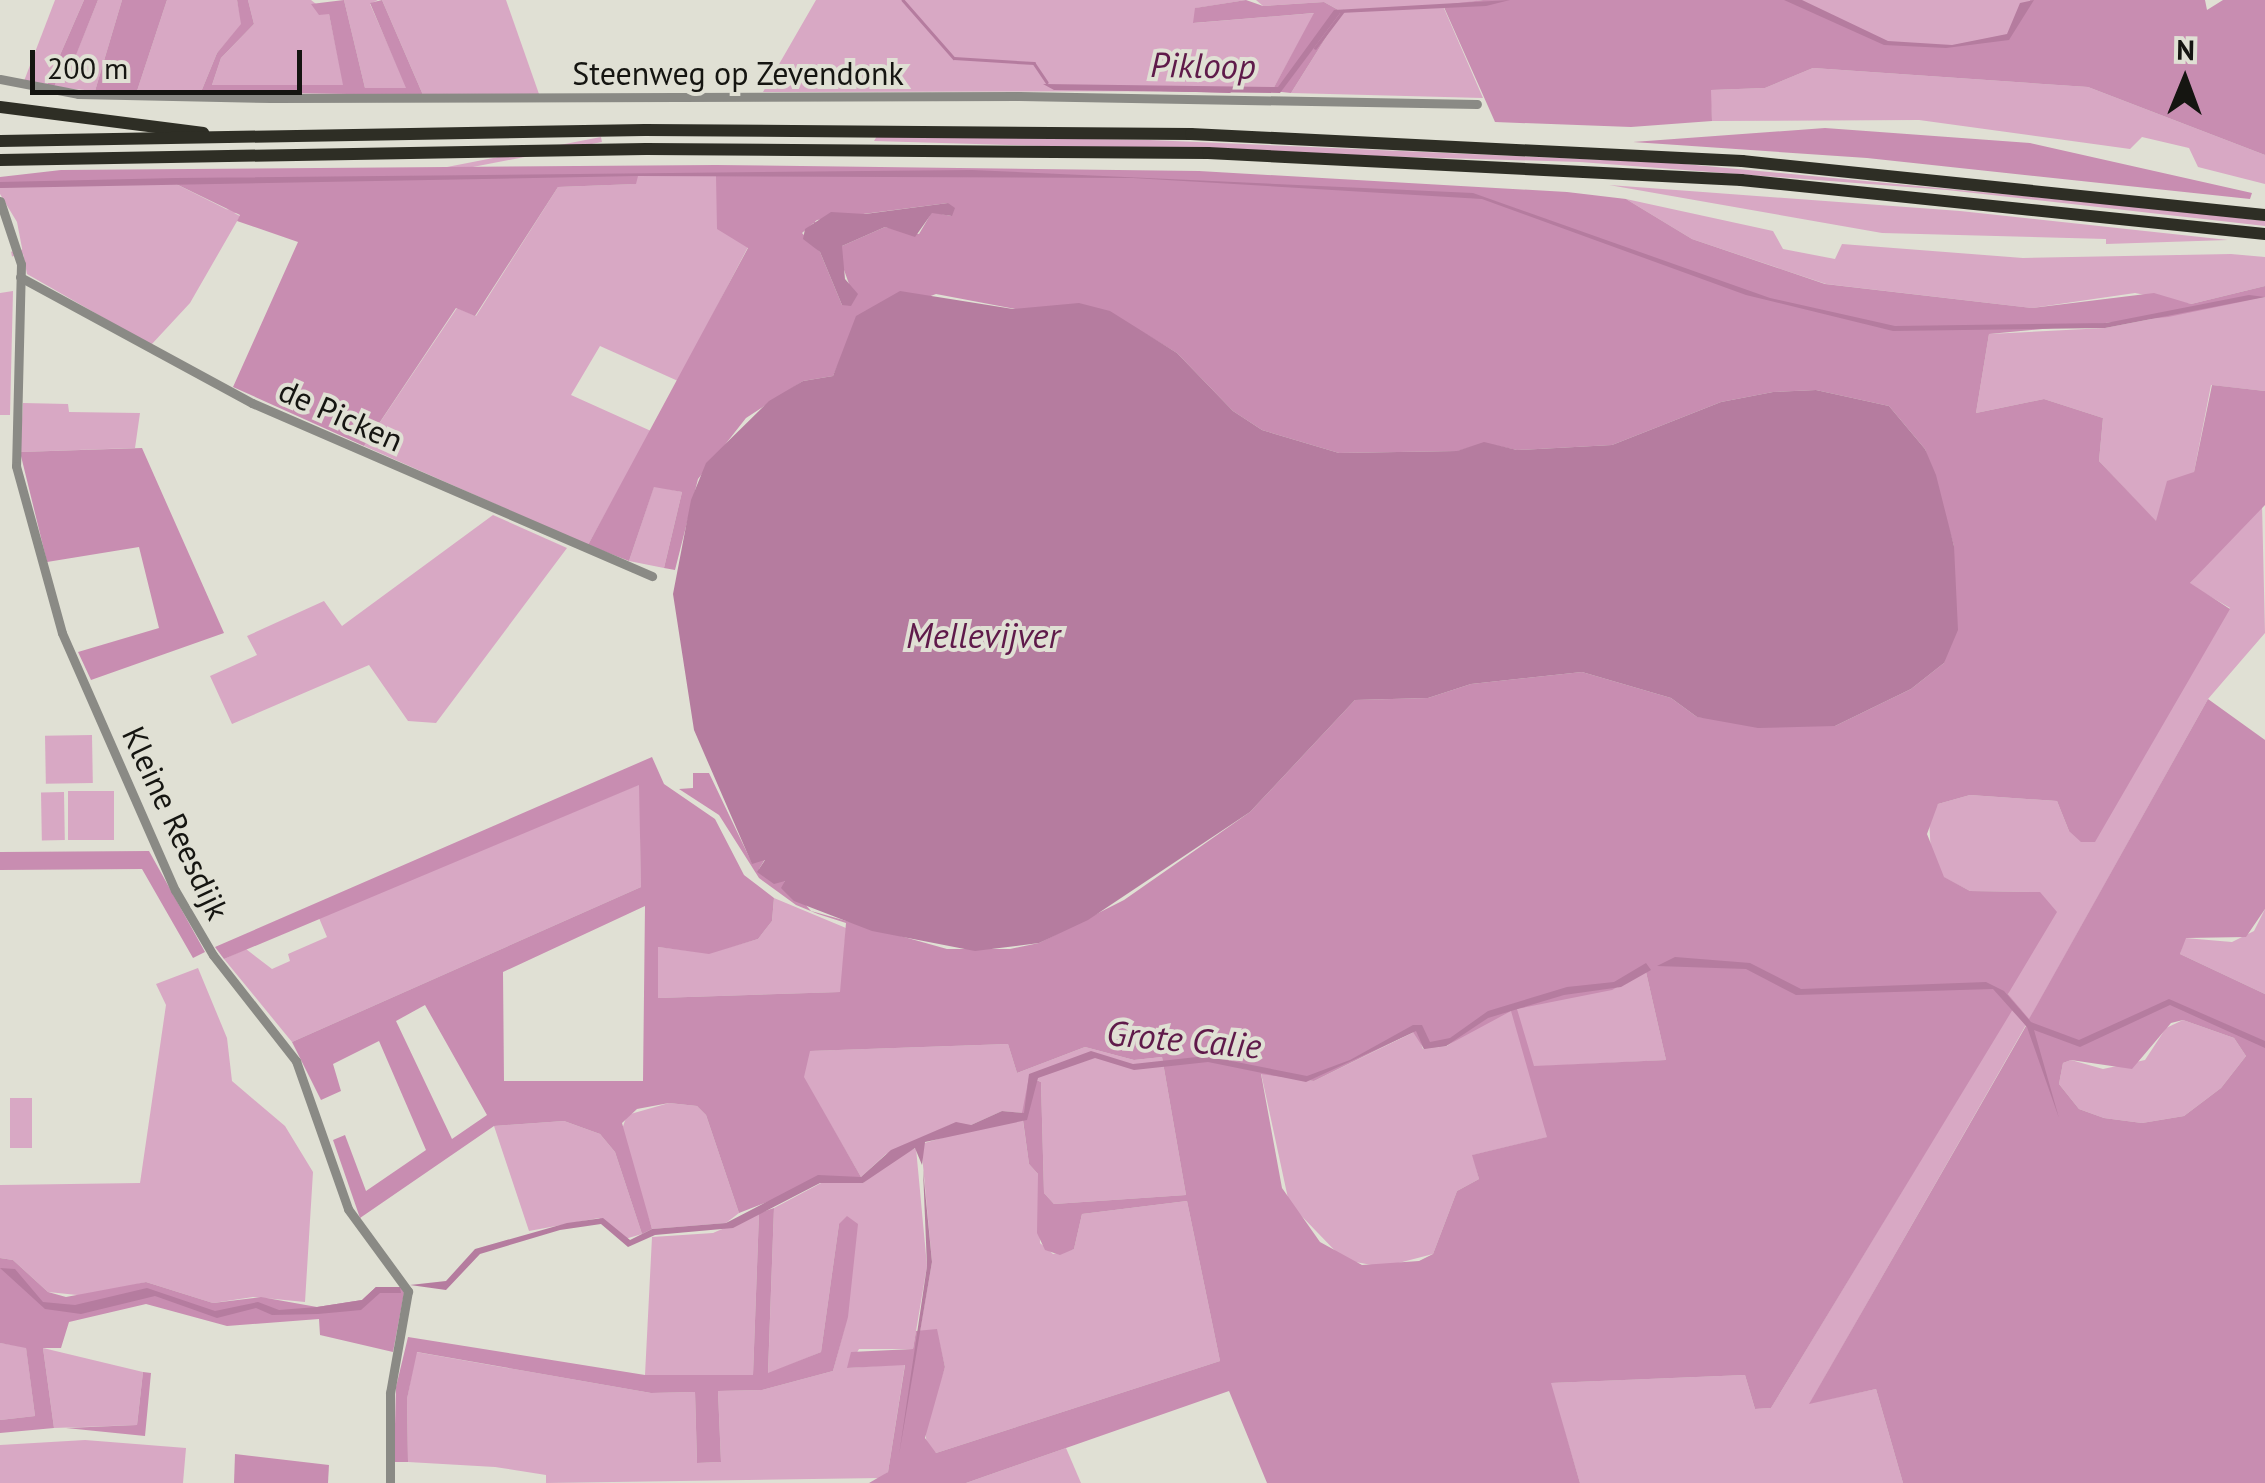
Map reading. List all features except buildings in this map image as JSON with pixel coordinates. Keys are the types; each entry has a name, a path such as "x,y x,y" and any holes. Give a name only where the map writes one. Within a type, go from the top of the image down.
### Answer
{"highway":[{"path":"0,106 182,127 210,136"},
{"path":"0,141 907,130 1398,142 1742,161 2265,215"},
{"path":"0,160 646,148 1208,152 1741,180 2265,234"}],"street":[{"name":"Steenweg op Zevendonk","path":"0,78 78,94 271,98 1019,96 1477,104"},
{"name":"Kleine Reesdijk","path":"0,201 15,231 20,277 16,466 62,633 175,890 213,956 296,1061 352,1216 408,1291 390,1393 390,1483"},
{"name":"de Picken","path":"20,277 252,402 652,576"}],"shaded area":[{"path":"55,0 84,0 47,85 24,81"},
{"path":"84,0 98,0 74,60 66,61 54,87 47,85"},
{"path":"98,0 122,0 95,91 54,87 66,61 74,59"},
{"path":"122,0 167,0 137,91 95,91"},
{"path":"167,0 237,0 242,24 217,53 201,92 137,91"},
{"path":"237,0 248,0 254,24 221,58 212,85 343,85 329,14 319,15 311,4 344,0 365,88 406,88 370,3 382,0 423,95 201,92 217,53 241,24"},
{"path":"248,0 311,0 329,14 344,86 212,85 221,58 254,24"},
{"path":"344,0 378,0 370,4 407,88 365,88"},
{"path":"382,0 506,0 539,94 423,95"},
{"path":"816,0 1246,0 1196,8 1194,23 1315,13 1272,91 763,92"},
{"path":"1246,0 1263,6 1324,2 1342,12 1291,93 1272,91 1314,13 1193,23 1195,8"},
{"path":"1256,0 1483,0 1443,6 1483,98 1291,93 1342,12 1324,2 1263,6"},
{"path":"1483,0 1789,0 1884,43 1958,46 2011,34 2030,0 2205,0 2207,10 2223,0 2265,0 2265,155 2088,87 1813,68 1765,88 1711,90 1712,121 1631,127 1495,122 1443,5"},
{"path":"1789,0 2030,0 2011,34 1958,46 1884,43"},
{"path":"1813,68 2088,87 2265,155 2265,184 2198,167 2189,148 2142,137 2130,149 1919,120 1712,121 1710,90 1765,88"},
{"path":"1825,128 2030,143 2252,193 2250,199 1867,158 1633,142"},
{"path":"877,136 1150,140 1674,163 2161,209 2265,221 2265,226 1947,190 1580,162 874,141"},
{"path":"601,137 602,142 12,257 11,252"},
{"path":"716,165 1199,171 1567,192 1626,199 1692,239 1825,284 2032,308 2154,293 2191,304 2265,286 2265,297 2168,317 1989,334 1976,413 2044,399 2103,418 2099,461 2156,521 2167,481 2194,472 2212,385 2265,391 2265,505 2190,583 2230,609 2095,842 2081,842 2069,831 2057,801 1970,795 1938,804 1927,834 1944,877 1970,891 2040,892 2057,912 2008,994 2029,1019 2208,699 2265,740 2265,909 2246,937 2186,938 2180,954 2265,994 2265,1483 1903,1483 1876,1389 1809,1404 2026,1026 2013,1009 1771,1408 1755,1409 1745,1375 1551,1383 1580,1483 1267,1483 1229,1391 966,1483 869,1483 888,1472 905,1365 847,1368 851,1352 913,1349 916,1331 937,1329 945,1367 925,1438 936,1453 1220,1361 1187,1201 1082,1214 1074,1249 1060,1255 1045,1250 1037,1233 1038,1174 1029,1164 1022,1113 1029,1077 1041,1082 1044,1193 1054,1204 1186,1195 1162,1057 1134,1060 1085,1047 1017,1073 1008,1044 810,1051 804,1077 861,1177 814,1178 801,1189 739,1213 706,1115 697,1106 669,1103 637,1109 622,1123 652,1229 642,1234 615,1152 600,1134 564,1121 494,1126 360,1218 333,1140 345,1135 366,1191 426,1150 379,1041 333,1064 341,1091 321,1100 292,1042 641,887 639,785 224,959 215,947 652,757 664,784 715,819 744,875 774,898 772,921 758,939 709,954 658,947 658,998 840,992 846,923 818,914 796,905 759,878 719,815 679,789 693,788 693,773 709,773 752,863 765,859 759,869 786,882 811,911 947,949 1010,949 1039,943 1124,900 1250,812 1355,700 1428,698 1471,684 1582,672 1671,698 1697,717 1835,726 1911,689 1944,663 1954,546 1925,449 1889,406 1816,390 1773,392 1721,402 1612,445 1517,450 1484,443 1458,451 1339,453 1262,430 1233,411 1177,353 1144,333 936,294 856,324 833,376 803,381 746,418 698,479 675,570 664,568 682,492 654,487 629,561 588,545 748,248 717,229 716,176 638,176 636,184 558,187 475,316 456,308 364,446 233,387 298,242 237,221 240,215 174,183 0,188 0,177 61,170","holes":["948,203 951,216 932,212 919,234 885,227 842,246 838,253 849,284 842,305 820,252 802,233 817,220","645,906 643,1081 504,1081 503,972","1646,972 1666,1060 1534,1066 1517,1009 1612,990","425,1005 487,1115 452,1139 396,1021","1511,1011 1547,1137 1472,1155 1479,1179 1457,1191 1433,1254 1419,1261 1362,1265 1320,1242 1282,1188 1261,1074 1314,1081 1413,1032 1424,1049 1446,1046","2183,1020 2234,1038 2246,1056 2221,1088 2184,1116 2142,1123 2104,1118 2079,1109 2059,1084 2063,1063 2071,1060 2132,1069 2171,1023"]},
{"path":"637,176 716,176 748,247 678,381 600,346 571,395 651,431 588,545 364,446 457,308 476,316 558,187 635,184"},
{"path":"174,183 240,216 190,303 151,345 27,274 17,222 0,194 0,188"},
{"path":"1609,185 1960,211 2228,240 2106,244 2106,239 1882,233"},
{"path":"1626,199 1773,231 1783,249 1835,259 1842,244 2023,258 2231,254 2265,257 2265,286 2191,304 2135,293 2032,308 1826,284 1692,239"},
{"path":"13,291 10,415 0,415 0,293"},
{"path":"2265,297 2265,391 2211,385 2194,472 2156,522 2099,461 2103,418 2044,399 1976,413 1989,334 2105,328"},
{"path":"23,403 68,404 69,412 140,413 135,448 20,452"},
{"path":"142,448 224,633 91,680 78,652 159,628 139,547 47,562 20,452"},
{"path":"654,486 682,492 664,568 629,561"},
{"path":"2262,504 2265,633 2208,699 2029,1020 2008,994 2040,892 1970,891 1943,877 1931,855 1929,818 1938,804 1970,795 2057,801 2069,831 2230,608 2189,584"},
{"path":"493,515 567,548 436,723 408,721 369,665 232,724 210,676 257,655 247,636 324,601 342,626"},
{"path":"92,735 93,783 46,784 45,736"},
{"path":"640,784 641,887 292,1042 224,959 246,949 272,969 290,961 288,954 327,937 319,918"},
{"path":"68,791 114,791 114,840 68,840"},
{"path":"41,792 64,792 65,840 42,840"},
{"path":"149,851 205,952 193,958 142,869 0,870 0,852"},
{"path":"774,898 846,928 841,992 658,998 658,947 709,953 758,939 772,921"},
{"path":"2265,909 2265,994 2180,954 2185,938 2232,942 2254,931"},
{"path":"198,968 227,1038 232,1081 285,1126 313,1172 305,1302 253,1297 213,1303 146,1282 87,1296 48,1292 13,1260 0,1258 0,1185 140,1183 166,1005 156,984"},
{"path":"1646,972 1666,1060 1528,1067 1548,1137 1473,1155 1479,1179 1457,1191 1433,1254 1383,1267 1344,1260 1289,1203 1261,1073 1314,1081 1416,1031 1423,1049 1447,1046 1488,1018 1564,995 1616,988"},
{"path":"2012,1009 2026,1025 1810,1403 1876,1389 1903,1483 1580,1483 1550,1383 1745,1375 1755,1409 1771,1408"},
{"path":"2183,1020 2234,1038 2246,1056 2221,1088 2184,1116 2142,1123 2104,1118 2079,1109 2059,1084 2063,1063 2071,1060 2103,1069 2145,1060 2166,1028"},
{"path":"1008,1044 1017,1073 1085,1047 1134,1060 1162,1057 1186,1195 1054,1204 1044,1193 1041,1082 1030,1077 1024,1113 1002,1111 971,1125 950,1125 886,1154 861,1177 803,1077 809,1051"},
{"path":"10,1098 32,1098 32,1148 10,1148"},
{"path":"669,1103 697,1106 706,1115 739,1213 726,1223 652,1229 621,1132 627,1115"},
{"path":"1007,1119 1023,1121 1029,1164 1038,1174 1040,1243 1053,1254 1074,1249 1082,1214 1187,1201 1220,1361 936,1453 927,1448 925,1427 945,1367 939,1341 920,1331 932,1262 921,1144"},
{"path":"564,1121 600,1134 615,1152 642,1234 625,1239 599,1218 529,1231 494,1126"},
{"path":"916,1148 927,1266 913,1349 859,1349 848,1368 905,1364 888,1472 880,1478 546,1483 546,1475 495,1467 408,1462 407,1399 416,1352 651,1393 695,1392 697,1463 721,1462 718,1391 762,1390 833,1371 845,1326 839,1224 821,1352 768,1374 774,1208 823,1182 863,1183 892,1158"},
{"path":"774,1208 768,1373 821,1352 839,1224 847,1216 858,1224 848,1317 833,1371 762,1390 718,1391 721,1462 697,1463 695,1392 651,1393 417,1352 407,1399 408,1462 394,1462 396,1387 408,1337 645,1375 753,1375 759,1213"},
{"path":"759,1213 753,1375 645,1375 652,1237 713,1233"},
{"path":"0,1258 13,1260 48,1292 66,1297 146,1282 213,1303 261,1297 317,1307 362,1300 376,1287 401,1287 404,1293 393,1352 320,1335 319,1319 227,1326 146,1304 69,1322 61,1348 43,1348 54,1428 0,1433 0,1420 35,1416 26,1348 0,1343"},
{"path":"0,1343 26,1347 35,1416 0,1420"},
{"path":"43,1348 143,1372 137,1425 54,1428"},
{"path":"143,1372 151,1373 145,1436 66,1428 137,1425"},
{"path":"85,1440 186,1448 183,1483 0,1483 0,1445"},
{"path":"1066,1448 1081,1483 966,1483"},
{"path":"235,1454 329,1465 328,1483 234,1483"}],"water":[{"path":"1510,0 1486,6 1340,13 1280,93 1054,90 1043,84 1278,87 1334,10"},
{"path":"1784,0 1802,0 1888,41 1952,45 2007,34 2020,3 2034,0 2009,40 1946,48 1884,45"},
{"path":"972,170 1473,193 1770,298 1895,326 2106,323 2249,295 2265,297 2105,328 1893,331 1746,295 1482,199 1133,178 637,176 0,188 0,182 176,178"},
{"path":"948,203 955,208 952,216 932,213 915,237 885,227 842,246 845,279 858,294 851,306 842,305 820,252 803,239 805,229 831,212 865,214"},
{"name":"Mellevijver","path":"900,291 1013,309 1079,303 1110,311 1177,353 1233,411 1262,430 1339,453 1457,451 1484,442 1517,450 1612,445 1721,402 1773,392 1816,390 1889,406 1925,449 1936,475 1954,546 1958,630 1944,663 1911,689 1835,726 1758,728 1697,717 1671,698 1582,672 1471,684 1428,698 1355,700 1250,812 1088,920 1039,943 975,951 872,931 794,901 781,888 785,881 774,884 757,872 765,860 752,864 694,730 673,594 691,500 706,463 769,401 803,381 833,376 856,316"},
{"path":"1675,957 1750,963 1801,989 1986,982 2004,991 2031,1022 2079,1040 2169,999 2265,1041 2265,1048 2170,1005 2080,1047 2034,1030 2059,1118 2027,1027 1993,989 1796,995 1746,969 1657,966"},
{"path":"1646,963 1651,970 1621,987 1564,995 1488,1018 1446,1046 1424,1049 1416,1031 1306,1082 1208,1062 1134,1070 1095,1058 1038,1078 1027,1120 925,1142 922,1165 915,1148 863,1183 820,1183 733,1228 655,1235 628,1247 601,1224 560,1230 480,1254 446,1290 410,1285 446,1281 475,1249 567,1223 603,1218 630,1240 652,1229 726,1223 818,1175 861,1177 891,1150 956,1122 971,1125 1002,1111 1024,1113 1029,1074 1091,1051 1133,1064 1206,1056 1307,1076 1350,1060 1413,1025 1422,1025 1430,1042 1450,1038 1488,1011 1567,987 1614,982"},
{"path":"923,1170 932,1262 899,1455 927,1266"},
{"path":"0,1268 15,1269 43,1302 75,1305 147,1288 215,1311 258,1302 279,1310 317,1307 362,1300 376,1287 400,1287 401,1293 380,1293 361,1310 318,1314 272,1315 256,1308 217,1318 155,1296 81,1314 45,1309"}],"waterway":[{"name":"Pikloop","path":"903,0 954,58 1034,63 1047,82"},
{"name":"Pikloop","path":"1315,48 1343,11"},
{"name":"Pikloop","path":"1127,88 1229,91"}],"water label":[{"name":"Grote Calie","path":"1184,1039"}]}
